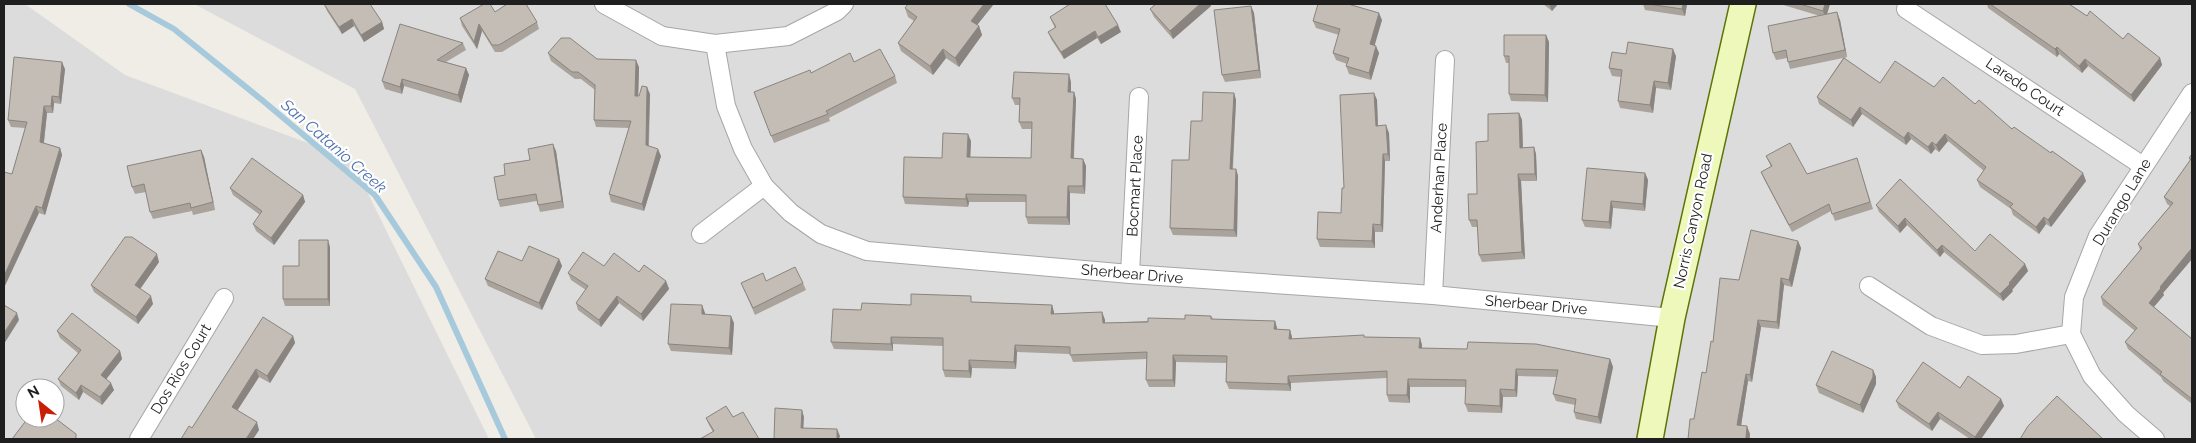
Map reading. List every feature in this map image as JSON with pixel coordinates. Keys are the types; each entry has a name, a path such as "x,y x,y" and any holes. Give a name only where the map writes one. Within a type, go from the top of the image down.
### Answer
{"street":[{"path":"604,4 662,36 715,44 788,36 837,11 844,4"},
{"name":"Norris Canyon Road","path":"1650,439 1672,318 1743,4"},
{"name":"Laredo Court","path":"1906,9 2143,166"},
{"name":"Sherbear Drive","path":"715,44 726,106 743,149 764,186 791,213 821,234 867,250 1130,274 1433,296 1672,318"},
{"name":"Anderhan Place","path":"1433,296 1445,60"},
{"name":"Durango Lane","path":"2071,334 2074,297 2098,236 2192,93"},
{"name":"Bocmart Place","path":"1130,274 1139,98"},
{"path":"701,234 764,186"},
{"path":"1870,286 1931,326 1982,345 2016,344 2071,334 2092,376 2126,414 2155,439"},
{"name":"Dos Rios Court","path":"139,439 224,298"}],"shaded area":[{"path":"4,4 25,4 125,75 351,159 489,439 4,439"},
{"path":"194,4 2192,4 2192,439 536,439 355,89"}],"building":[{"path":"324,4 370,4 382,22 361,35 352,19 339,27"},
{"path":"484,4 490,4 495,12 507,4 526,4 537,22 499,45 492,45 479,24 474,42 460,18"},
{"path":"908,4 984,4 971,21 979,26 955,58 943,49 930,66 898,43 917,17 905,8"},
{"path":"1070,4 1105,4 1118,25 1098,37 1095,31 1061,52 1048,32 1056,27 1050,17"},
{"path":"1156,4 1200,4 1170,31 1150,9"},
{"path":"1318,4 1348,4 1379,13 1370,44 1376,46 1369,73 1346,66 1349,58 1333,53 1340,29 1313,21"},
{"path":"1648,4 1683,4 1682,9"},
{"path":"1800,4 1825,4 1823,11"},
{"path":"1990,4 2069,4 2087,16 2090,11 2123,39 2128,33 2160,58 2131,95 2085,59 2079,66 2057,47 2055,49"},
{"path":"1251,6 1259,70 1222,75 1214,10"},
{"path":"1837,12 1845,50 1788,62 1786,50 1773,53 1768,26"},
{"path":"400,24 463,43 437,60 466,68 458,95 402,79 400,87 382,81"},
{"path":"1504,35 1546,35 1545,95 1509,94 1509,56 1504,56"},
{"path":"561,38 570,38 597,59 636,60 635,96 639,96 642,86 647,87 646,145 658,149 642,204 609,194 631,121 594,120 595,85 578,72 572,72 548,53"},
{"path":"1628,42 1673,49 1668,83 1654,81 1650,105 1618,101 1622,70 1609,68 1612,52 1626,54"},
{"path":"880,49 895,76 826,111 828,114 771,136 754,92 810,70 811,73 850,53 854,62"},
{"path":"14,57 62,62 59,97 52,96 51,106 44,106 40,142 60,148 42,208 36,206 4,276 4,172 12,174 27,122 8,120"},
{"path":"1844,58 1880,83 1895,61 1934,87 1943,77 1975,104 1979,100 2012,129 2014,127 2083,173 2048,220 2044,217 2036,227 2010,207 2013,204 1977,180 1986,167 1945,134 1936,145 1932,142 1928,147 1908,132 1904,138 1860,107 1851,120 1817,97"},
{"path":"1014,72 1069,74 1068,92 1074,92 1071,158 1083,159 1083,186 1068,186 1067,217 1026,217 1026,195 966,194 966,199 903,197 904,157 942,158 943,133 968,134 967,157 1031,158 1032,122 1019,122 1020,98 1012,98"},
{"path":"1203,92 1234,93 1230,169 1236,169 1234,230 1170,228 1172,160 1189,160 1191,121 1202,121"},
{"path":"1374,93 1376,126 1386,125 1388,154 1383,154 1381,225 1373,224 1372,241 1317,239 1318,212 1341,213 1342,188 1344,188 1340,95"},
{"path":"1519,113 1520,148 1534,147 1535,174 1518,174 1522,252 1479,255 1477,220 1469,220 1468,194 1477,194 1476,142 1488,141 1488,114"},
{"path":"1790,143 1807,174 1857,158 1870,202 1832,214 1829,204 1789,225 1761,172 1772,166 1766,156"},
{"path":"553,144 562,201 538,205 536,194 498,200 494,177 505,175 504,164 530,160 528,149"},
{"path":"201,150 213,202 191,208 190,203 150,212 144,184 132,187 127,166"},
{"path":"2192,154 2192,248 2149,303 2192,339 2192,399 2160,374 2162,372 2125,342 2137,328 2101,297 2142,248 2138,244 2173,203 2164,197 2191,159 2189,158"},
{"path":"252,158 303,195 271,238 253,224 262,211 230,188"},
{"path":"1587,168 1645,173 1643,204 1611,201 1609,222 1582,220"},
{"path":"1900,179 1975,251 1990,234 2025,264 2000,294 1942,245 1937,250 1905,218 1898,226 1876,205"},
{"path":"1751,230 1798,241 1789,280 1781,278 1777,322 1758,320 1750,375 1746,374 1737,425 1747,426 1746,438 1757,439 1688,439 1690,419 1694,419 1702,372 1706,373 1711,341 1713,342 1720,278 1739,280"},
{"path":"125,237 132,237 157,254 135,285 151,296 136,317 91,285"},
{"path":"299,240 328,240 328,299 283,299 283,266 299,266"},
{"path":"529,246 559,259 539,303 485,279 498,251 522,261"},
{"path":"583,252 604,266 614,253 639,272 644,265 666,281 641,314 617,296 599,320 576,303 588,286 568,273"},
{"path":"795,267 803,283 753,308 741,283 763,273 766,281"},
{"path":"911,294 971,296 971,302 1052,305 1051,314 1102,312 1103,323 1148,322 1148,318 1185,319 1185,315 1211,316 1211,319 1275,321 1274,329 1290,330 1289,339 1364,335 1364,337 1420,338 1419,348 1467,349 1468,342 1536,344 1610,359 1598,417 1574,412 1576,399 1553,394 1558,370 1516,369 1515,390 1500,389 1500,406 1465,404 1466,380 1408,379 1407,395 1387,395 1387,371 1288,376 1288,384 1226,382 1227,356 1173,355 1173,380 1146,380 1147,352 1070,355 1070,347 1015,345 1014,362 969,360 969,371 943,370 943,338 891,337 891,344 831,342 833,309 861,310 862,303 911,305"},
{"path":"671,304 702,305 702,314 731,316 729,348 668,344"},
{"path":"4,305 17,313 4,333"},
{"path":"72,313 120,351 101,375 111,383 100,397 81,385 76,393 65,384 65,378 59,378 81,350 57,331"},
{"path":"263,317 293,336 267,376 256,369 232,407 257,422 246,439 181,439 189,426 192,428"},
{"path":"1832,351 1873,370 1873,377 1860,405 1816,385"},
{"path":"1923,362 1960,388 1968,376 2001,399 1975,437 1938,412 1929,424 1896,401"},
{"path":"2057,396 2103,439 2020,439 2028,426"},
{"path":"726,406 733,417 743,412 759,439 700,439 714,431 706,418"},
{"path":"775,408 802,410 801,428 837,429 837,439 774,439"},
{"path":"65,426 76,434 76,439 12,439 20,428 65,428"}],"waterway":[{"name":"San Catanio Creek","path":"129,4 174,29 375,195 436,287 505,439"}]}
